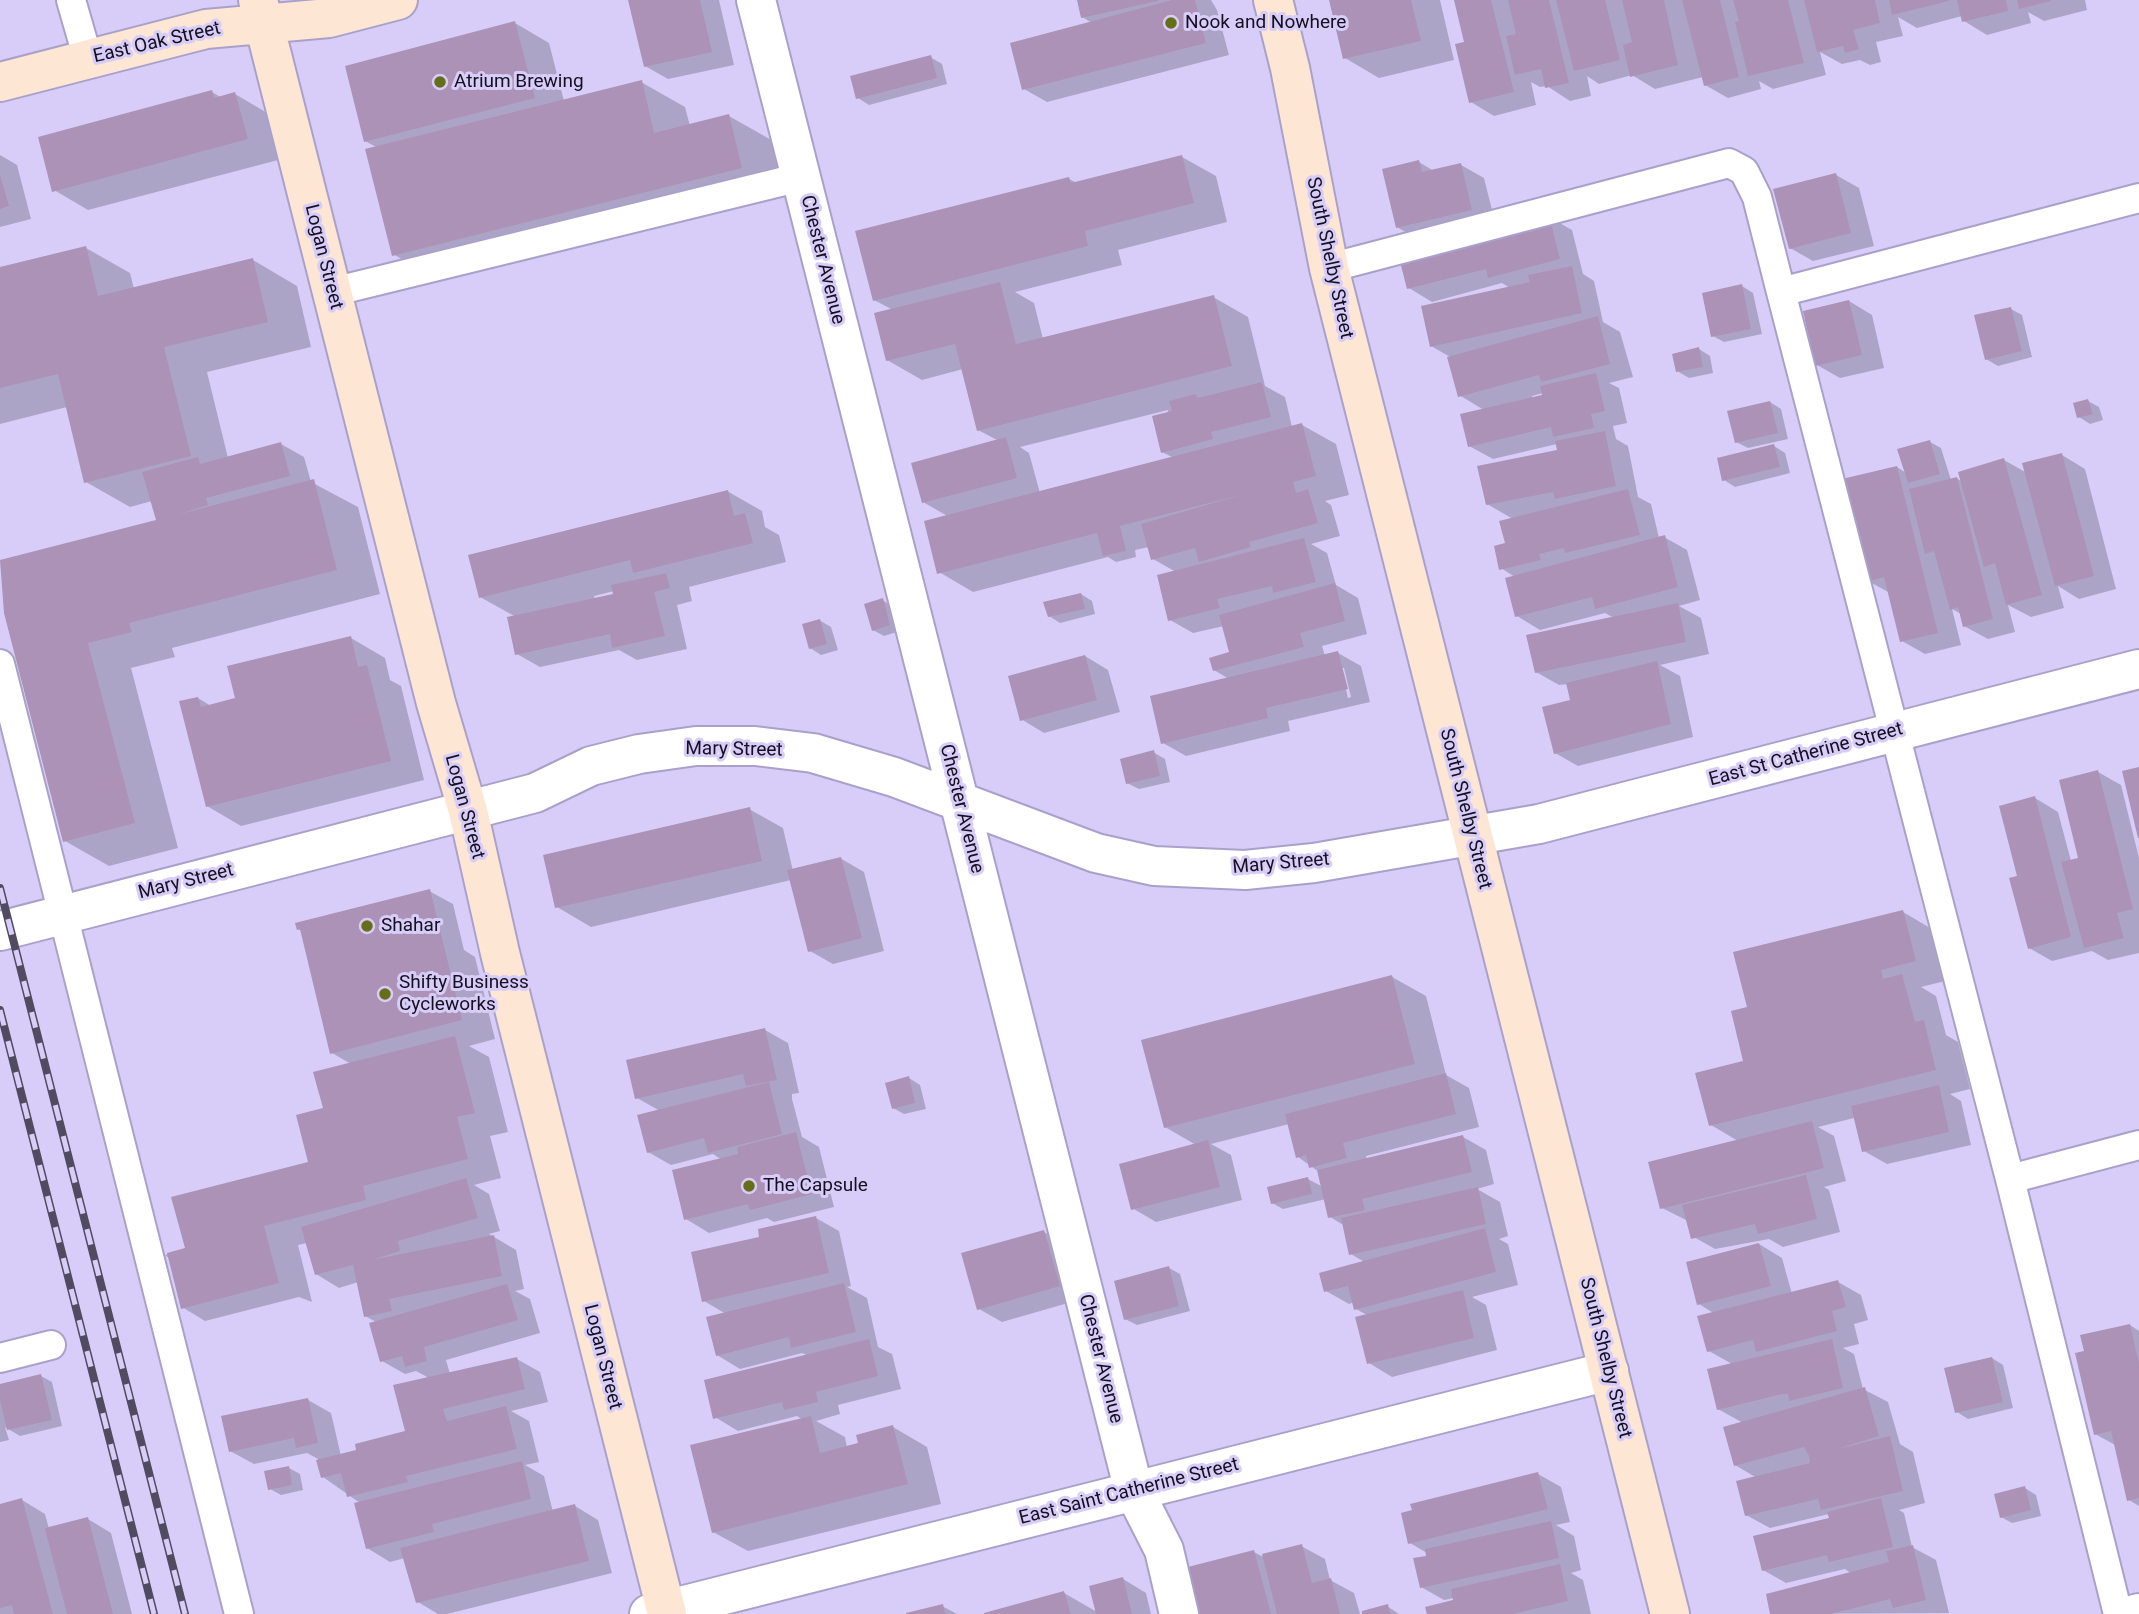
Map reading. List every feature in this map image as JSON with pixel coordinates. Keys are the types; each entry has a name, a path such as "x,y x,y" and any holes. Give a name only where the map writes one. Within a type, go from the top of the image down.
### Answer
{"main road":[{"name":"East Oak Street","path":"0,82 206,29 261,12 329,18 398,0"},
{"name":"South Shelby Street","path":"1273,0 1290,68 1329,268 1670,1614"},
{"name":"Logan Street","path":"261,12 432,690 468,811 500,953 661,1612"}],"street":[{"name":"Chester Avenue","path":"756,0 1134,1491 1164,1550 1179,1614"},
{"name":"East St Catherine Street","path":"1471,837 1539,824 2139,669"},
{"name":"Mary Street","path":"0,931 535,793 591,766 639,754 696,746 755,746 813,753 894,776 1096,853 1154,866 1245,870 1314,863 1471,837"},
{"name":"East Saint Catherine Street","path":"661,1612 1609,1371"}],"lane":[{"path":"71,0 88,59"},
{"path":"1329,268 1729,163 1744,172 1757,197 1782,292 2010,1179 2118,1614"},
{"path":"332,292 801,177"},
{"path":"1782,292 2139,198"},
{"path":"0,664 239,1614"},
{"path":"2010,1179 2139,1145"},
{"path":"0,1358 51,1345"}],"building":[{"path":"628,0 700,0 712,52 644,67"},
{"path":"1077,0 1158,0 1158,1 1081,18"},
{"path":"1172,0 1195,0 1206,43 1022,90 1010,43"},
{"path":"1329,0 1411,0 1421,41 1343,59"},
{"path":"1454,0 1491,0 1514,92 1469,103 1455,44 1464,42"},
{"path":"1508,0 1549,0 1569,83 1545,88 1541,69 1515,75 1506,36 1516,34"},
{"path":"1556,0 1605,0 1620,60 1574,71"},
{"path":"1622,0 1664,0 1678,65 1630,77 1623,45 1632,42"},
{"path":"1682,0 1720,0 1739,77 1704,86"},
{"path":"1733,0 1788,0 1804,63 1748,76 1735,22 1739,21"},
{"path":"1804,0 1875,0 1880,23 1853,30 1859,49 1845,53 1843,46 1817,52"},
{"path":"1889,0 1949,0 1949,1 1892,15"},
{"path":"1957,0 2006,0 2008,11 1962,22"},
{"path":"2017,0 2051,0 2051,1 2019,9"},
{"name":"Atrium Brewing","path":"515,21 535,98 364,142 345,66"},
{"path":"931,55 937,78 856,99 850,76"},
{"path":"642,80 654,133 729,114 742,168 392,256 365,149"},
{"path":"212,90 214,98 235,92 248,139 52,192 38,137"},
{"path":"1182,155 1194,203 1085,231 1088,246 873,301 855,231 1069,177 1071,183"},
{"path":"1419,160 1422,172 1461,163 1472,210 1396,228 1382,169"},
{"path":"1836,173 1851,233 1789,249 1773,189"},
{"path":"0,175 9,206 0,209"},
{"path":"1549,215 1560,259 1488,278 1486,269 1407,289 1398,254"},
{"path":"86,246 98,296 253,258 268,322 164,347 191,456 84,483 58,374 0,388 0,267"},
{"path":"1572,266 1582,313 1430,347 1421,306 1530,282 1528,275"},
{"path":"1000,282 1016,344 1214,295 1232,366 977,431 955,344 886,361 874,313"},
{"path":"1742,284 1751,329 1711,337 1702,293"},
{"path":"1849,300 1862,355 1815,366 1803,311"},
{"path":"2011,307 2022,351 1985,360 1974,315"},
{"path":"1598,316 1610,364 1541,382 1539,375 1458,397 1447,357"},
{"path":"1699,347 1703,367 1676,372 1672,354"},
{"path":"1596,373 1605,411 1591,414 1594,428 1553,437 1551,427 1468,447 1460,414 1542,395 1540,386"},
{"path":"1262,382 1271,417 1211,432 1213,439 1161,453 1152,416 1172,411 1169,401 1196,394 1198,398"},
{"path":"2088,399 2093,414 2077,418 2073,403"},
{"path":"1770,401 1778,433 1735,443 1727,411"},
{"path":"1302,423 1316,476 1293,482 1296,493 1308,489 1318,523 1249,542 1251,547 1199,562 1195,548 1151,560 1141,524 1244,494 1120,526 1126,551 1103,556 1097,533 937,574 924,521"},
{"path":"1605,431 1616,486 1555,499 1553,492 1486,505 1477,466 1557,450 1555,441"},
{"path":"1006,437 1017,478 922,503 911,463"},
{"path":"1930,440 1940,474 1908,483 1897,449"},
{"path":"281,442 290,476 206,498 208,505 176,515 314,479 337,570 129,623 132,632 88,643 135,823 63,842 4,613 0,560 156,520 142,472 198,457 200,464"},
{"path":"1774,444 1780,467 1722,481 1717,458"},
{"path":"2062,453 2094,576 2055,586 2022,463"},
{"path":"2004,458 2042,595 2006,605 1995,563 1984,567 1958,472"},
{"path":"1897,466 1938,633 1900,642 1884,577 1867,582 1842,479"},
{"path":"1957,477 1993,619 1963,627 1958,607 1950,610 1934,551 1925,554 1909,489"},
{"path":"1628,489 1640,535 1565,553 1564,548 1539,554 1541,560 1499,570 1494,546 1505,543 1499,521"},
{"path":"728,490 734,516 745,513 753,543 633,573 630,560 479,598 468,555"},
{"path":"1665,535 1678,587 1595,609 1592,597 1515,617 1505,578"},
{"path":"1304,538 1316,582 1273,593 1272,586 1217,599 1220,608 1168,621 1157,575"},
{"path":"666,573 670,588 654,592 665,636 612,648 610,634 515,655 507,617 613,594 611,585"},
{"path":"1335,583 1345,621 1300,633 1304,647 1213,671 1209,658 1229,652 1219,615"},
{"path":"1081,593 1085,609 1048,617 1043,602"},
{"path":"883,598 890,625 872,631 864,604"},
{"path":"1678,603 1686,642 1535,673 1526,635"},
{"path":"820,619 827,644 809,649 802,624"},
{"path":"351,636 358,667 367,665 391,761 206,807 179,701 198,697 201,707 235,698 227,666"},
{"path":"1338,651 1348,689 1266,708 1268,718 1161,744 1150,696"},
{"path":"1085,655 1097,700 1020,721 1008,676"},
{"path":"1657,661 1671,724 1554,754 1542,707 1570,700 1566,683"},
{"path":"1154,750 1160,776 1126,784 1120,759"},
{"path":"2139,767 2139,838 2138,838 2122,771"},
{"path":"2098,770 2133,909 2117,913 2124,938 2084,948 2061,862 2078,858 2059,780"},
{"path":"2035,796 2071,937 2028,949 2009,878 2017,876 1999,806"},
{"path":"750,807 762,861 555,908 543,855"},
{"path":"841,857 862,938 808,952 787,870"},
{"name":"Shifty Business Cycleworks","path":"430,889 462,1020 330,1054 300,929 297,930 295,923"},
{"path":"1903,910 1916,961 1881,970 1883,979 1902,974 1915,1022 1924,1020 1936,1070 1709,1126 1695,1073 1743,1061 1731,1011 1747,1007 1733,952"},
{"path":"1392,975 1415,1064 1164,1128 1141,1040"},
{"path":"765,1028 777,1080 746,1086 743,1074 635,1099 626,1060"},
{"path":"455,1036 475,1113 457,1117 468,1159 363,1186 366,1200 264,1226 279,1283 181,1309 167,1253 185,1248 171,1197 308,1162 296,1115 323,1108 313,1072"},
{"path":"1446,1073 1456,1114 1343,1143 1347,1158 1309,1168 1306,1155 1296,1158 1285,1114"},
{"path":"909,1076 915,1103 892,1109 885,1083"},
{"path":"769,1082 782,1134 708,1153 704,1138 647,1153 637,1115"},
{"path":"1939,1085 1949,1132 1862,1152 1851,1106"},
{"path":"1812,1121 1824,1168 1660,1209 1648,1162"},
{"path":"796,1132 812,1194 750,1210 748,1204 684,1220 672,1170 738,1154 737,1147"},
{"path":"1463,1135 1472,1172 1362,1199 1365,1210 1328,1218 1317,1170"},
{"path":"1208,1140 1220,1187 1131,1210 1119,1164"},
{"path":"1806,1175 1817,1219 1758,1234 1755,1224 1691,1239 1682,1205"},
{"path":"1308,1177 1312,1194 1271,1204 1267,1187"},
{"path":"466,1178 478,1218 398,1241 400,1251 372,1260 494,1235 502,1276 389,1299 392,1311 364,1317 353,1265 315,1275 301,1227"},
{"path":"1478,1187 1486,1224 1349,1255 1341,1218"},
{"path":"816,1216 829,1273 702,1302 691,1252 759,1237 758,1229"},
{"path":"1485,1228 1496,1272 1354,1310 1348,1286 1324,1292 1319,1273"},
{"path":"1044,1230 1060,1286 977,1310 961,1253"},
{"path":"1759,1243 1771,1286 1697,1305 1686,1262"},
{"path":"1169,1266 1179,1306 1124,1320 1114,1281"},
{"path":"1838,1280 1846,1307 1832,1311 1837,1331 1756,1352 1753,1340 1707,1352 1697,1316"},
{"path":"844,1283 856,1332 791,1348 789,1337 716,1356 706,1317"},
{"path":"507,1284 518,1320 424,1347 427,1361 405,1367 402,1356 380,1362 369,1323"},
{"path":"1463,1290 1474,1338 1367,1364 1355,1317"},
{"path":"2130,1324 2139,1364 2139,1498 2127,1501 2111,1431 2094,1435 2075,1353 2084,1351 2080,1335"},
{"path":"869,1339 878,1376 816,1392 818,1402 784,1410 782,1402 713,1419 704,1380"},
{"path":"1832,1339 1843,1388 1789,1401 1788,1394 1782,1394 1717,1410 1707,1369"},
{"path":"517,1357 525,1389 443,1409 447,1421 506,1406 517,1449 406,1476 408,1482 347,1497 341,1473 321,1478 316,1460 356,1450 355,1444 405,1431 393,1385"},
{"path":"1992,1357 2003,1402 1955,1413 1944,1368"},
{"path":"41,1374 52,1420 7,1430 0,1400 0,1384"},
{"path":"1865,1387 1879,1436 1834,1450 1890,1436 1903,1491 1821,1510 1818,1499 1745,1516 1736,1481 1810,1463 1809,1456 1804,1447 1734,1466 1723,1427"},
{"path":"308,1398 318,1443 296,1448 294,1438 229,1452 221,1416"},
{"path":"811,1416 820,1453 858,1443 856,1435 893,1425 908,1484 712,1533 690,1445"},
{"path":"522,1461 531,1499 432,1524 434,1532 366,1549 354,1503"},
{"path":"289,1466 292,1485 268,1490 264,1471"},
{"path":"1538,1472 1548,1509 1408,1544 1401,1513 1412,1510 1410,1504"},
{"path":"2025,1486 2031,1510 2000,1518 1994,1494"},
{"path":"22,1498 53,1614 14,1614 12,1605 0,1608 0,1504"},
{"path":"1881,1498 1893,1547 1829,1562 1827,1555 1762,1571 1753,1536 1829,1518 1827,1512"},
{"path":"575,1504 589,1561 416,1603 400,1548"},
{"path":"88,1517 113,1614 67,1614 46,1533 45,1528"},
{"path":"1551,1521 1559,1558 1420,1588 1413,1558 1426,1556 1425,1549"},
{"path":"1302,1544 1312,1583 1331,1578 1340,1614 1277,1614 1262,1554"},
{"path":"1913,1545 1926,1600 1893,1608 1890,1599 1831,1614 1770,1614 1766,1594 1889,1562 1886,1551"},
{"path":"1254,1550 1271,1614 1196,1614 1184,1568"},
{"path":"1560,1564 1568,1601 1513,1614 1427,1614 1425,1607 1453,1600 1451,1589"},
{"path":"1123,1577 1132,1614 1096,1614 1089,1586"},
{"path":"1064,1591 1071,1614 984,1614 984,1613"},
{"path":"943,1604 945,1614 906,1614 906,1613"},
{"path":"1388,1604 1390,1614 1362,1614 1362,1611"}],"railway":[{"path":"0,888 185,1614"},
{"path":"0,1010 154,1614"}],"place":[{"name":"Nook and Nowhere","path":"1171,23"},
{"name":"Atrium Brewing","path":"440,82"},
{"name":"Shahar","path":"367,926"},
{"name":"Shifty Business Cycleworks","path":"385,994"},
{"name":"The Capsule","path":"749,1186"}]}
